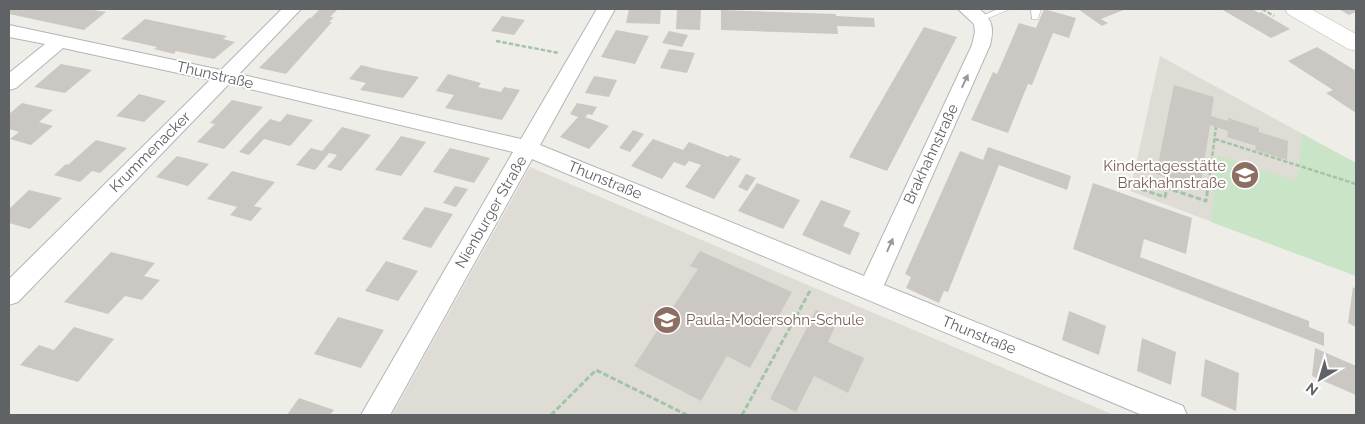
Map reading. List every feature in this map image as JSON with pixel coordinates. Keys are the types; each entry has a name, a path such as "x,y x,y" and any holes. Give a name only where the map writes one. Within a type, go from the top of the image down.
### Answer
{"street":[{"name":"Krummenacker","path":"9,294 292,9"},
{"name":"Nienburger Straße","path":"375,415 606,9"},
{"path":"1296,9 1356,44"},
{"name":"Brakhahnstraße","path":"870,290 982,45 986,29 974,13"},
{"name":"Thunstraße","path":"9,31 225,77 527,148 1173,415"},
{"path":"9,83 61,41"}],"lane":[{"path":"974,13 1006,9"}],"path":[{"path":"496,41 579,56"},
{"path":"1131,186 1165,197 1167,188 1206,201 1216,127"},
{"path":"1215,139 1356,184"},
{"path":"742,415 820,269"},
{"path":"551,415 596,370 687,415"}],"shaded area":[{"name":"Kindertagesstätte Brakhahnstraße","path":"1160,56 1356,163 1356,276 1130,191"},
{"name":"Paula-Modersohn-Schule","path":"530,167 1114,415 392,415"}],"green space":[{"path":"1302,134 1356,163 1356,276 1211,222 1217,155 1297,181"}],"building":[{"path":"9,9 87,9 106,12 84,30 9,14"},
{"path":"320,9 338,9 330,17 334,17 329,22 332,22 286,74 259,68 309,18"},
{"path":"629,9 661,9 660,24 626,23"},
{"path":"677,9 701,10 700,30 676,29"},
{"path":"1044,9 1076,18 1069,38 1053,33 1032,85 1028,84 1008,133 971,120 993,72 997,74 1019,23 1036,28"},
{"path":"1078,9 1126,9 1101,19 1108,23 1102,26"},
{"path":"1221,9 1252,9 1259,13 1261,12 1290,29 1271,38"},
{"path":"1339,9 1356,9 1356,12 1349,15"},
{"path":"721,10 836,14 836,16 874,18 875,27 837,26 838,34 721,30"},
{"path":"502,16 525,20 514,35 491,31"},
{"path":"145,19 227,36 223,39 235,42 214,59 176,51 174,54 154,49 157,47 121,39"},
{"path":"924,27 957,37 887,171 849,157"},
{"path":"616,30 649,36 635,64 601,57"},
{"path":"669,31 688,35 682,47 662,43"},
{"path":"1317,47 1356,71 1356,113 1326,93 1333,90 1288,61"},
{"path":"669,49 695,53 687,73 660,68"},
{"path":"61,64 92,70 65,93 34,87"},
{"path":"361,65 419,77 403,98 360,90 366,83 349,79"},
{"path":"448,74 481,83 478,87 501,92 504,87 520,90 502,120 445,108 454,95 436,91"},
{"path":"594,76 617,80 609,97 585,93"},
{"path":"1174,85 1214,97 1211,116 1228,121 1228,118 1259,128 1259,132 1288,141 1287,160 1255,150 1256,146 1227,137 1228,131 1210,125 1200,189 1156,174"},
{"path":"139,94 166,101 144,122 116,116"},
{"path":"232,100 263,107 224,149 197,142 215,124 210,123"},
{"path":"22,103 53,110 39,122 53,126 31,145 10,139 19,132 9,129 9,114"},
{"path":"577,103 597,107 592,115 588,114 585,117 609,126 589,149 560,137 578,117 570,114"},
{"path":"287,114 313,120 290,146 264,139 249,155 239,152 270,119 280,122"},
{"path":"342,127 371,135 341,171 327,167 337,155 329,153 315,170 296,165 311,148 322,151"},
{"path":"633,130 644,134 630,152 619,148"},
{"path":"401,136 426,142 401,176 375,170"},
{"path":"653,139 683,150 689,142 728,157 730,155 741,159 714,199 685,187 701,165 689,161 685,166 674,162 662,179 631,166"},
{"path":"96,140 127,148 100,173 92,171 80,182 54,175 66,164 68,165"},
{"path":"988,147 1071,176 1067,190 999,165 948,292 944,291 939,303 906,288 911,277 905,274 960,151 983,160"},
{"path":"450,148 490,158 474,183 433,172"},
{"path":"177,156 209,164 188,186 156,177"},
{"path":"232,171 275,182 254,206 262,208 251,221 230,215 237,207 207,199"},
{"path":"746,174 756,178 747,191 738,187"},
{"path":"757,183 800,200 783,229 738,211"},
{"path":"1093,183 1192,218 1186,254 1144,239 1140,257 1309,321 1309,327 1324,333 1324,346 1073,249"},
{"path":"455,186 468,189 456,207 443,203"},
{"path":"29,190 62,198 30,229 9,223 9,209"},
{"path":"821,200 851,211 843,226 860,233 850,255 802,235"},
{"path":"425,207 453,214 431,248 402,239"},
{"path":"700,251 792,292 750,368 727,356 701,401 634,366 698,269 690,266"},
{"path":"111,252 155,263 144,276 160,280 142,300 125,296 108,314 64,302"},
{"path":"386,261 418,271 398,301 365,291"},
{"path":"1353,287 1356,289 1356,327 1348,323"},
{"path":"816,310 838,320 828,342 864,358 848,393 814,376 796,412 770,399"},
{"path":"1069,311 1106,326 1099,355 1062,340"},
{"path":"338,317 384,330 361,368 314,354"},
{"path":"74,327 114,339 78,382 20,365 39,345 54,350"},
{"path":"1142,338 1176,352 1171,385 1137,371"},
{"path":"1315,348 1356,366 1356,395 1312,376"},
{"path":"1205,359 1239,373 1236,411 1201,396"},
{"path":"299,398 334,410 330,415 287,415"}],"place":[{"name":"Kindertagesstätte Brakhahnstraße","path":"1245,175"},
{"name":"Paula-Modersohn-Schule","path":"667,320"}]}
